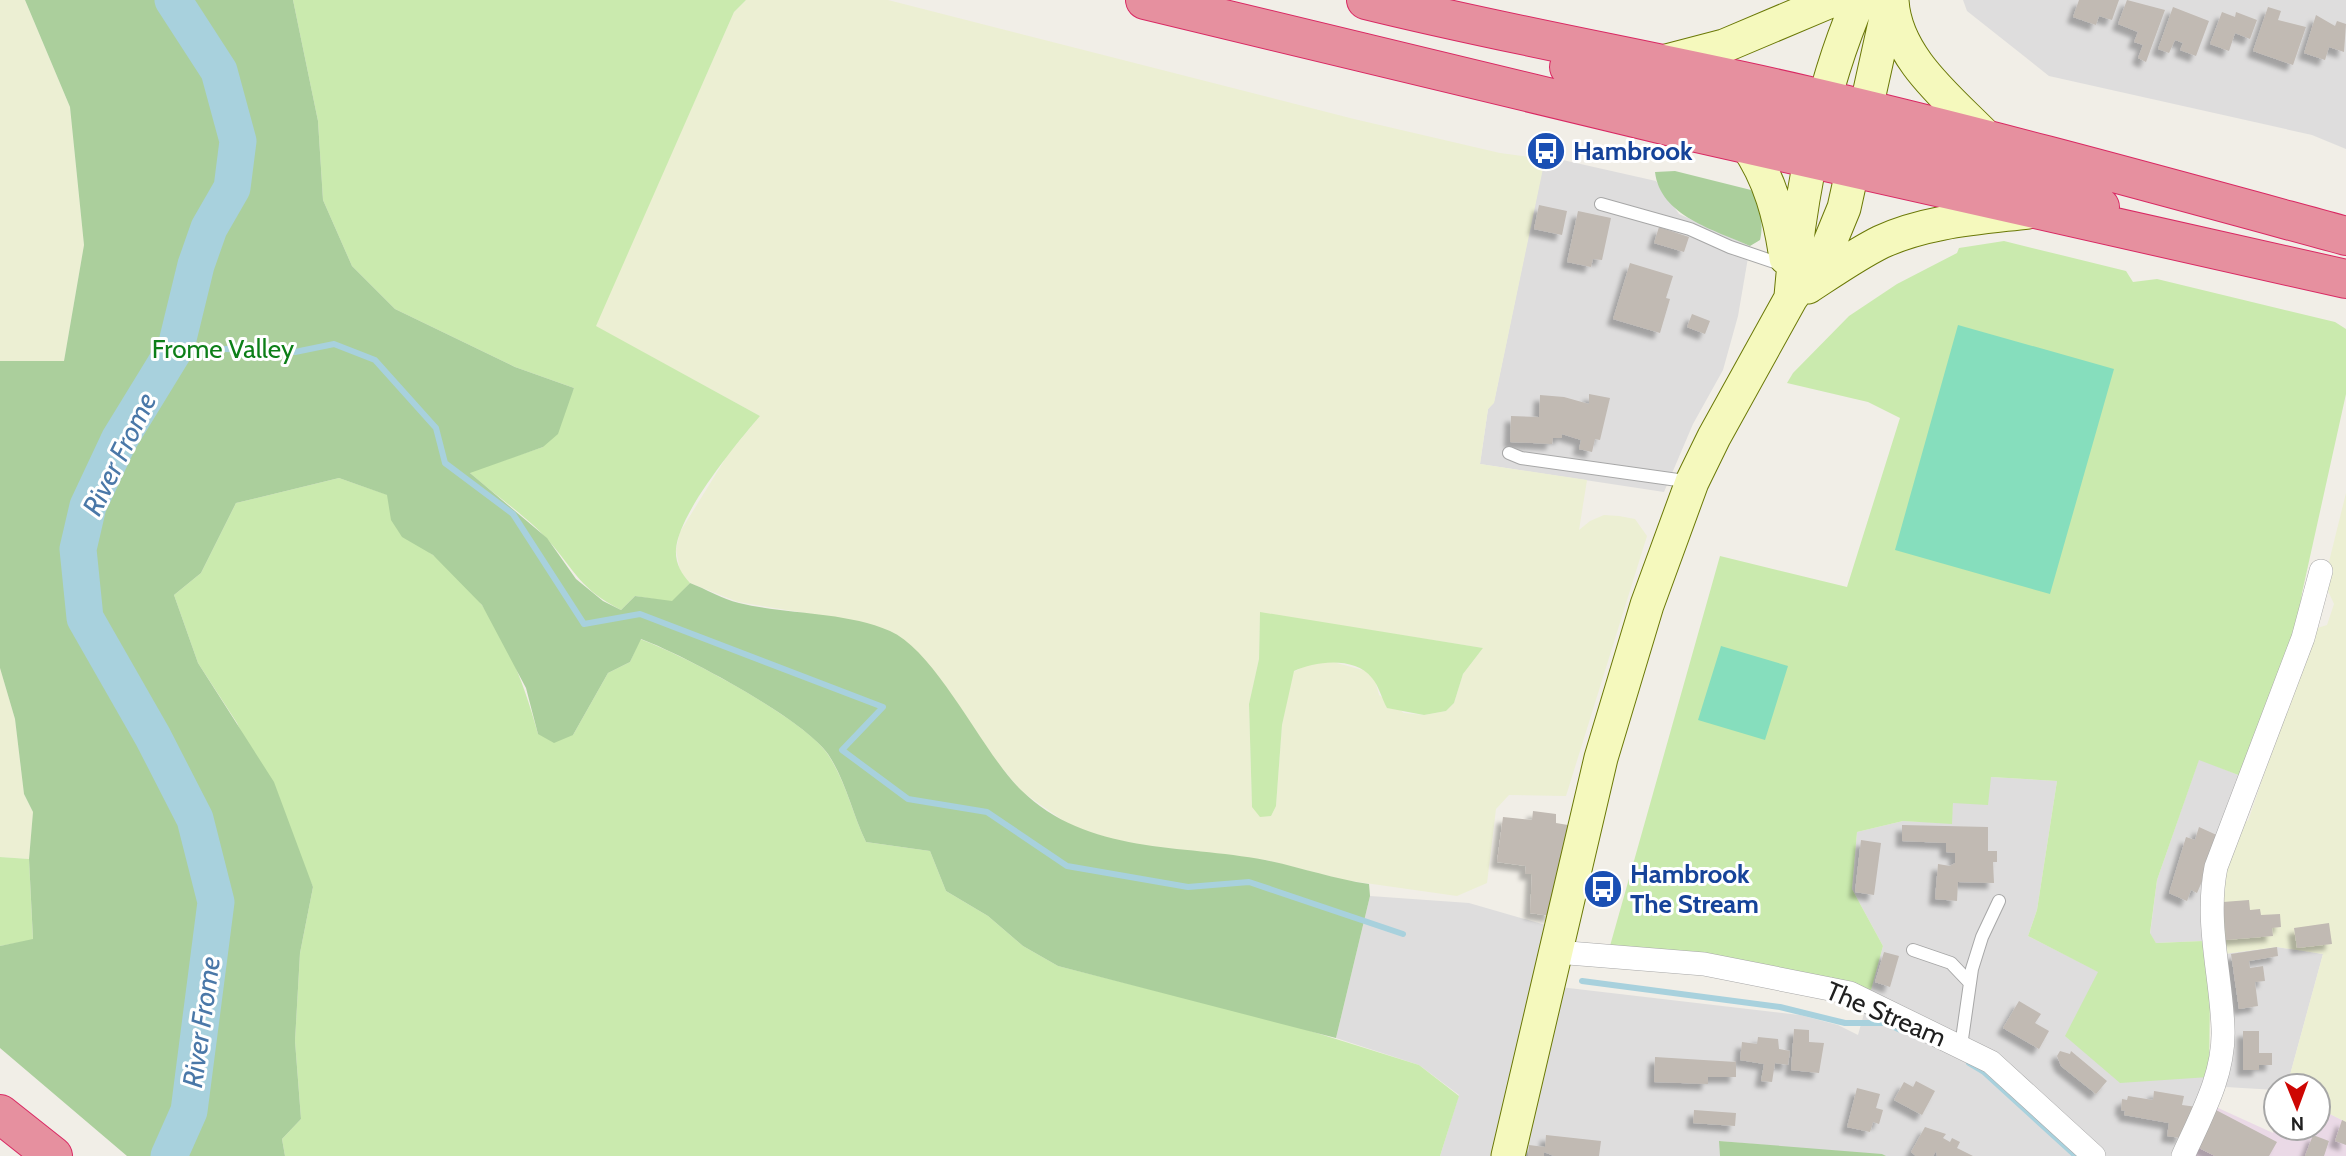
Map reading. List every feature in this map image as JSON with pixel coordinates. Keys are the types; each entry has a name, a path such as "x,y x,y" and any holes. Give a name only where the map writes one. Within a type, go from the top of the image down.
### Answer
{"highway":[{"path":"1144,0 1746,144 1819,130"},
{"path":"1366,0 1484,29 1659,63 1819,130 1858,138 2044,211 2346,279"},
{"path":"1484,29 1589,75 2049,184 2175,241"},
{"path":"1858,138 1990,141 2346,236"},
{"path":"2,1115 53,1156"}],"main road":[{"path":"1659,63 1724,46 1833,0"},
{"path":"1508,1156 1601,758 1647,605 1692,482 1789,282 1835,61 1858,0"},
{"path":"1789,282 1828,247 1844,208 1891,0"},
{"path":"1891,0 1898,30 1909,52 1990,141"},
{"path":"1746,144 1760,166 1773,196 1789,282"},
{"path":"1789,282 1902,234 1955,221 2044,211"}],"street":[{"path":"2184,1156 2219,1068 2224,1030 2211,894 2216,867 2303,638 2320,571"},
{"name":"The Stream","path":"1556,952 1704,964 1850,993 1991,1062 2094,1156"}],"lane":[{"path":"1601,204 1690,229 1730,247 1789,282"},
{"path":"1510,453 1521,458 1692,482"},
{"path":"1961,1046 1970,983 1982,937 1999,901"},
{"path":"1913,950 1951,963 1970,983"}],"shaded area":[{"path":"1963,0 2346,0 2346,149 2312,135 2049,76 1967,11"},
{"path":"1545,156 1656,181 1679,214 1750,246 1738,316 1723,370 1693,424 1664,492 1480,464 1488,409 1494,402"},
{"path":"2199,759 2241,776 2203,941 2156,943 2150,934 2157,880"},
{"path":"1991,777 2057,781 2037,910 2028,936 2099,972 2209,1077 2224,954 2277,947 2323,954 2291,1072 2262,1072 2262,1089 2209,1086 2173,1156 1886,1156 1720,1141 1720,1156 1440,1156 1459,1095 1419,1065 1336,1038 1370,896 1469,903 1549,926 1534,984 1800,1015 1838,1025 1858,1035 1883,946 1852,889 1857,832 1903,821 1951,823 1953,803"},
{"path":"2216,1107 2262,1128 2262,1142 2332,1142 2332,1115 2346,1122 2346,1156 2189,1156"}],"green space":[{"path":"0,0 25,0 70,107 84,245 64,361 0,361"},
{"name":"Frome Valley","path":"25,0 293,0 318,121 323,200 352,266 395,309 515,367 574,388 558,434 543,447 470,473 547,538 576,579 603,601 621,610 635,596 672,601 690,583 739,603 853,620 890,631 908,642 925,659 1021,790 1047,811 1075,826 1137,843 1265,860 1369,884 1370,896 1336,1038 1058,966 1023,946 988,916 946,891 930,851 866,842 828,754 794,723 741,689 684,658 641,639 630,662 608,673 573,735 554,743 538,734 526,688 482,605 433,555 402,537 391,520 387,495 339,478 236,503 201,573 174,595 198,663 274,782 313,887 300,953 295,1041 301,1119 282,1139 285,1156 127,1156 0,1048 0,946 33,939 29,859 33,812 24,794 15,719 0,668 0,361 64,361 84,245 70,107"},
{"path":"293,0 746,0 734,12 596,326 760,416 710,480 687,517 679,534 676,559 690,583 672,602 635,596 621,610 596,595 540,532 469,472 543,447 574,388 515,367 395,309 352,266 323,200 318,121"},
{"path":"746,0 888,0 1354,119 1500,153 1545,159 1494,403 1488,409 1480,464 1587,480 1579,530 1604,515 1619,516 1635,519 1647,536 1566,796 1509,795 1496,809 1487,883 1457,896 1344,880 1266,860 1124,843 1071,826 1021,791 993,757 848,620 738,602 690,583 680,571 676,550 680,532 727,456 760,416 595,326 734,12","holes":["1260,613 1483,648 1463,674 1454,703 1446,711 1424,715 1404,713 1379,695 1375,680 1366,671 1333,662 1310,664 1293,672 1282,725 1276,806 1252,807 1249,704 1259,659"]},
{"path":"1675,171 1751,190 1760,214 1760,240 1750,246 1691,220 1678,211 1659,187 1655,172"},
{"path":"2004,241 2126,271 2133,282 2157,279 2335,322 2346,329 2346,394 2302,593 2297,629 2241,776 2199,760 2157,880 2150,933 2156,943 2203,941 2210,994 2209,1077 2120,1083 2065,1036 2098,972 2028,936 2037,910 2057,781 1991,777 1988,805 1953,803 1952,824 1903,821 1857,832 1852,889 1883,946 1871,990 1833,981 1608,953 1720,556 1847,587 1900,418 1868,402 1787,383 1793,373 1849,316 1897,284 1957,253 1959,248"},
{"path":"1958,325 2114,369 2050,594 1895,550"},
{"path":"339,478 388,495 393,520 401,533 446,566 477,599 492,620 508,651 538,734 573,735 608,673 630,662 640,639 659,647 741,689 794,723 827,753 839,775 866,842 930,851 946,891 988,916 1023,946 1058,966 1288,1024 1419,1065 1459,1096 1440,1156 285,1156 282,1139 301,1119 295,1041 300,953 313,887 237,723 198,663 174,595 201,573 236,503"},
{"path":"2346,493 2346,1122 2332,1115 2332,1072 2291,1072 2323,954 2277,947 2224,954 2223,867 2241,818 2248,821 2314,629 2327,625 2334,604 2324,582"},
{"path":"1260,612 1483,648 1463,674 1454,703 1446,711 1424,715 1387,708 1374,681 1356,666 1334,662 1294,671 1282,725 1276,806 1271,816 1260,817 1252,807 1249,704 1259,659"},
{"path":"1721,646 1788,666 1765,740 1698,720"},
{"path":"0,668 15,719 24,794 33,812 29,859 0,857"},
{"path":"0,857 29,859 33,940 0,946"},
{"path":"1719,1141 1882,1154 1886,1156 1720,1156"}],"building":[{"path":"2079,0 2119,0 2112,20 2099,16 2096,25 2073,17"},
{"path":"2127,0 2165,10 2146,62 2138,58 2143,45 2134,42 2138,32 2118,24"},
{"path":"2173,7 2209,21 2196,56 2180,50 2183,43 2175,40 2169,53 2158,49"},
{"path":"2268,7 2281,11 2278,20 2306,27 2293,65 2253,51"},
{"path":"2222,12 2235,17 2236,12 2257,20 2250,39 2235,33 2229,51 2210,44"},
{"path":"2316,15 2335,26 2337,21 2346,24 2344,52 2329,47 2325,60 2304,53"},
{"path":"1539,205 1567,211 1562,235 1534,229"},
{"path":"1578,211 1611,218 1602,260 1593,259 1591,267 1567,262"},
{"path":"1659,227 1689,237 1684,252 1654,243"},
{"path":"1630,263 1673,276 1666,298 1670,299 1660,333 1613,319"},
{"path":"1692,314 1710,321 1705,334 1687,327"},
{"path":"1589,394 1610,398 1600,440 1595,439 1592,452 1579,449 1581,440 1562,434 1562,438 1553,438 1552,444 1510,442 1511,416 1539,417 1540,395 1564,397 1589,404"},
{"path":"1533,811 1556,814 1556,823 1568,825 1559,890 1553,889 1551,916 1530,913 1532,874 1525,874 1526,866 1497,862 1503,817 1532,820"},
{"path":"1902,825 1988,827 1988,851 1997,851 1997,862 1993,862 1994,883 1958,882 1957,901 1935,899 1938,864 1950,866 1955,863 1955,853 1946,852 1946,843 1902,841"},
{"path":"2199,827 2221,837 2197,893 2191,890 2187,901 2169,893 2186,837 2195,840"},
{"path":"1861,840 1881,843 1874,895 1855,892"},
{"path":"2249,900 2250,910 2260,909 2261,915 2280,914 2281,927 2272,928 2273,936 2226,940 2223,902"},
{"path":"2329,923 2332,944 2297,948 2294,928"},
{"path":"2277,947 2278,956 2249,961 2250,968 2263,966 2265,981 2255,982 2258,1006 2239,1009 2231,954"},
{"path":"1884,952 1899,956 1890,987 1875,982"},
{"path":"2019,1001 2041,1014 2035,1023 2049,1031 2039,1049 2003,1028"},
{"path":"1794,1029 1809,1030 1809,1042 1824,1043 1819,1073 1791,1070"},
{"path":"2243,1031 2259,1031 2259,1053 2272,1053 2272,1065 2259,1065 2259,1070 2243,1070"},
{"path":"1758,1037 1778,1039 1779,1049 1790,1051 1788,1065 1775,1063 1772,1082 1761,1081 1764,1064 1740,1060 1742,1042 1757,1044"},
{"path":"2060,1051 2070,1054 2071,1051 2107,1081 2096,1094 2061,1066 2057,1056"},
{"path":"1655,1057 1736,1062 1736,1077 1708,1077 1708,1084 1654,1082"},
{"path":"1916,1081 1935,1091 1922,1115 1894,1100 1904,1082 1913,1087"},
{"path":"1857,1088 1880,1094 1876,1108 1883,1110 1879,1124 1873,1122 1870,1132 1847,1127"},
{"path":"2154,1091 2184,1096 2182,1105 2197,1107 2191,1128 2184,1126 2181,1138 2167,1136 2169,1123 2124,1115 2125,1111 2121,1110 2122,1099 2127,1100 2128,1096 2153,1100"},
{"path":"1694,1110 1736,1113 1735,1126 1693,1123"},
{"path":"2216,1110 2262,1134 2262,1142 2277,1142 2269,1156 2215,1156 2197,1147"},
{"path":"2342,1120 2346,1122 2346,1145 2335,1141"},
{"path":"1925,1127 1946,1134 1943,1138 1950,1142 1952,1138 1960,1142 1957,1148 1973,1156 1937,1156 1936,1151 1933,1156 1916,1156 1911,1152"},
{"path":"1546,1135 1601,1141 1599,1156 1554,1156 1544,1152 1544,1156 1528,1156 1529,1145 1545,1147"},
{"path":"2310,1142 2329,1142 2324,1156 2305,1156"}],"waterway":[{"name":"River Frome","path":"169,1156 189,1111 216,902 195,819 153,737 85,618 78,549 88,506 119,440 176,347 196,265 209,228 232,188 238,141 219,71 173,0"},
{"path":"176,347 295,352 334,344 375,360 436,428 445,463 513,514 584,624 640,614 883,707 842,750 908,799 987,812 1067,866 1188,887 1249,882 1403,934"},
{"path":"1582,981 1780,1007 1845,1023 1885,1023 1903,1031"},
{"path":"1969,1063 1984,1072 2076,1156"}],"place":[{"name":"Hambrook","path":"1546,151"},
{"name":"Hambrook The Stream","path":"1603,889"}]}
